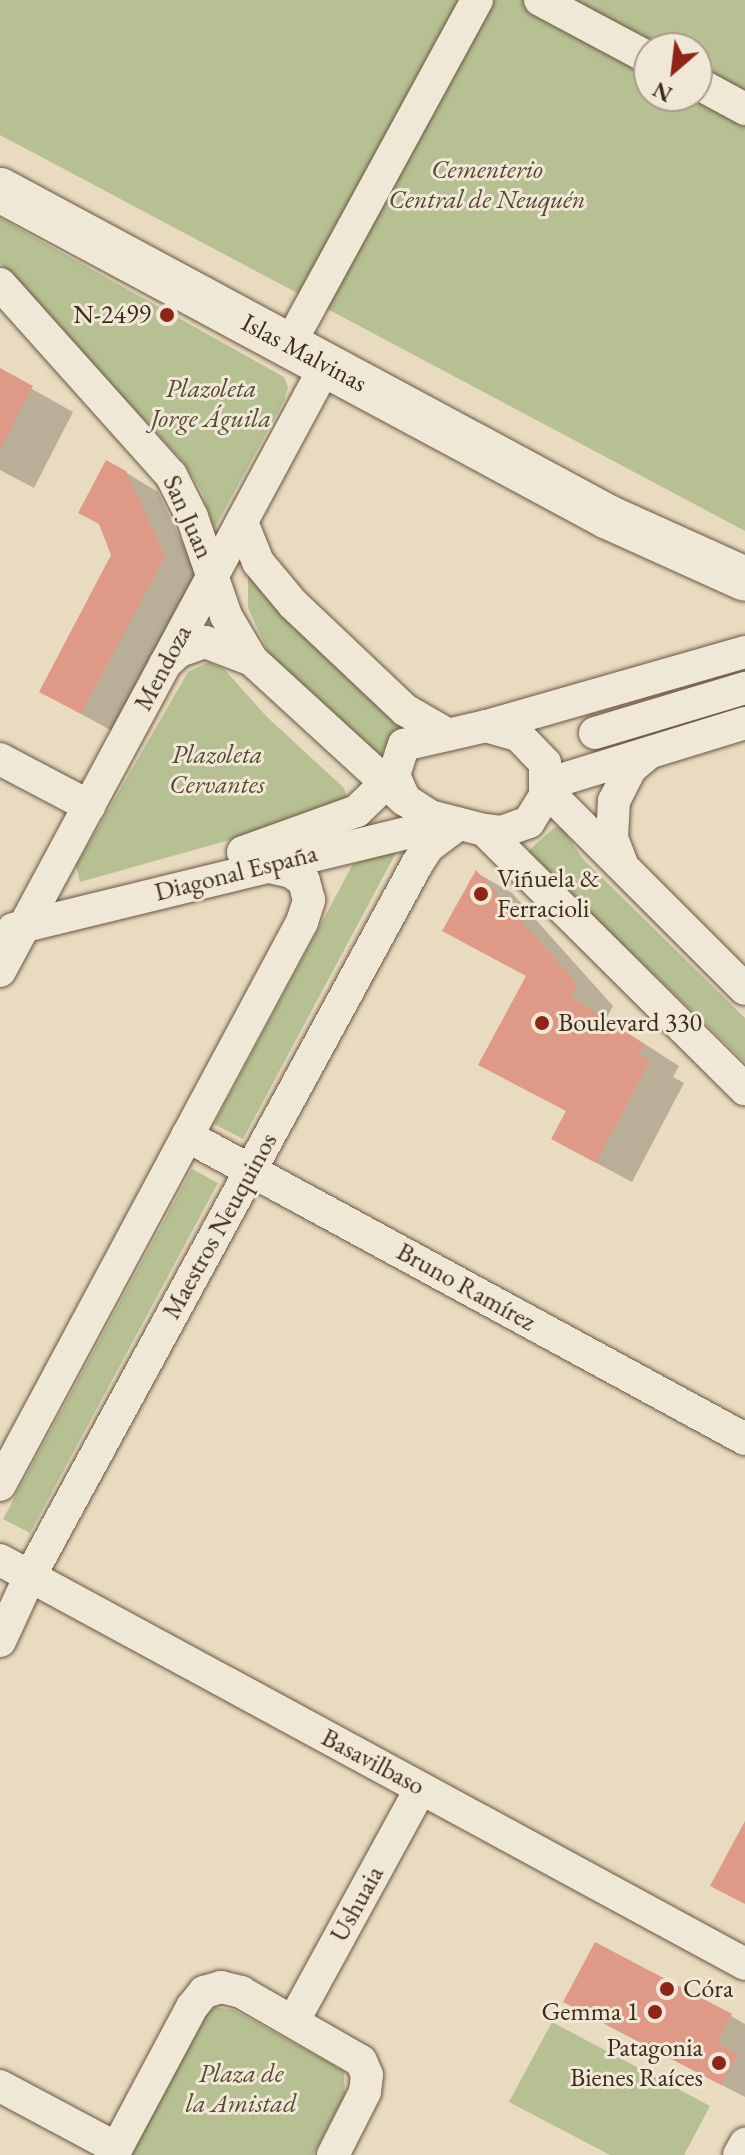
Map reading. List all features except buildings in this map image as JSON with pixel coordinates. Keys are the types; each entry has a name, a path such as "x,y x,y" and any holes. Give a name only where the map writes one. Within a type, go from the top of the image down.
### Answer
{"main road":[{"name":"Islas Malvinas","path":"0,190 608,517 745,579"},
{"name":"Islas Malvinas","path":"608,517 690,577 745,607"}],"street":[{"name":"Mendoza","path":"0,971 12,930 89,806 242,522 308,355 477,0"},
{"path":"540,0 633,49"},
{"path":"713,92 745,109"},
{"name":"San Juan","path":"0,284 171,475 213,575 226,616 252,660 396,787"},
{"name":"San Juan","path":"242,522 258,562 293,604 405,710 447,734"},
{"name":"San Juan","path":"165,664 179,651 205,642 252,660"},
{"name":"Diagonal España","path":"12,930 341,818 396,787 404,745 486,726 745,652"},
{"path":"595,733 745,688"},
{"path":"547,787 745,723"},
{"path":"486,726 503,728 532,744 545,763 547,787 745,989"},
{"path":"626,870 612,838 614,801 631,768 651,752"},
{"path":"0,759 89,806"},
{"path":"396,787 464,826 745,1089"},
{"name":"Diagonal España","path":"12,930 264,866 464,826 501,832 529,822 547,787"},
{"name":"Maestros Neuquinos","path":"0,1641 30,1576 417,864 428,847 464,826"},
{"path":"0,1485 307,908 304,881 282,869 264,866"},
{"name":"Bruno Ramírez","path":"187,1136 745,1439"},
{"name":"Basavilbaso","path":"0,1560 745,1964"},
{"name":"Ushuaia","path":"294,2020 421,1788"},
{"path":"0,2086 114,2151 204,1992 231,1988 355,2054 366,2068 362,2101 333,2155"},
{"path":"739,2155 745,2144"}],"green space":[{"name":"Cementerio Central de Neuquén","path":"0,0 745,0 745,531 0,135"},
{"name":"Plazoleta Jorge Águila","path":"0,218 284,377 288,387 284,401 214,529 202,492 184,463 0,263"},
{"path":"248,567 284,618 406,726 391,737 377,762 272,660 248,608"},
{"name":"Plazoleta Cervantes","path":"209,662 225,670 266,716 344,788 348,800 340,809 80,882 76,866 188,672"},
{"path":"555,827 562,828 583,859 745,1018 745,1062 527,852"},
{"path":"397,851 243,1139 214,1124 353,864"},
{"path":"192,1169 218,1183 30,1533 3,1519"},
{"name":"Plaza de la Amistad","path":"215,2007 234,2010 344,2071 345,2095 313,2155 130,2155 206,2014"},
{"path":"552,2022 710,2106 684,2155 610,2155 509,2102"}],"place":[{"name":"N-2499","path":"167,315"},
{"name":"Viñuela & Ferracioli","path":"481,894"},
{"name":"Boulevard 330","path":"542,1023"},
{"name":"Córa","path":"667,1989"},
{"name":"Gemma 1","path":"655,2012"},
{"name":"Patagonia Bienes Raíces","path":"719,2063"}]}
